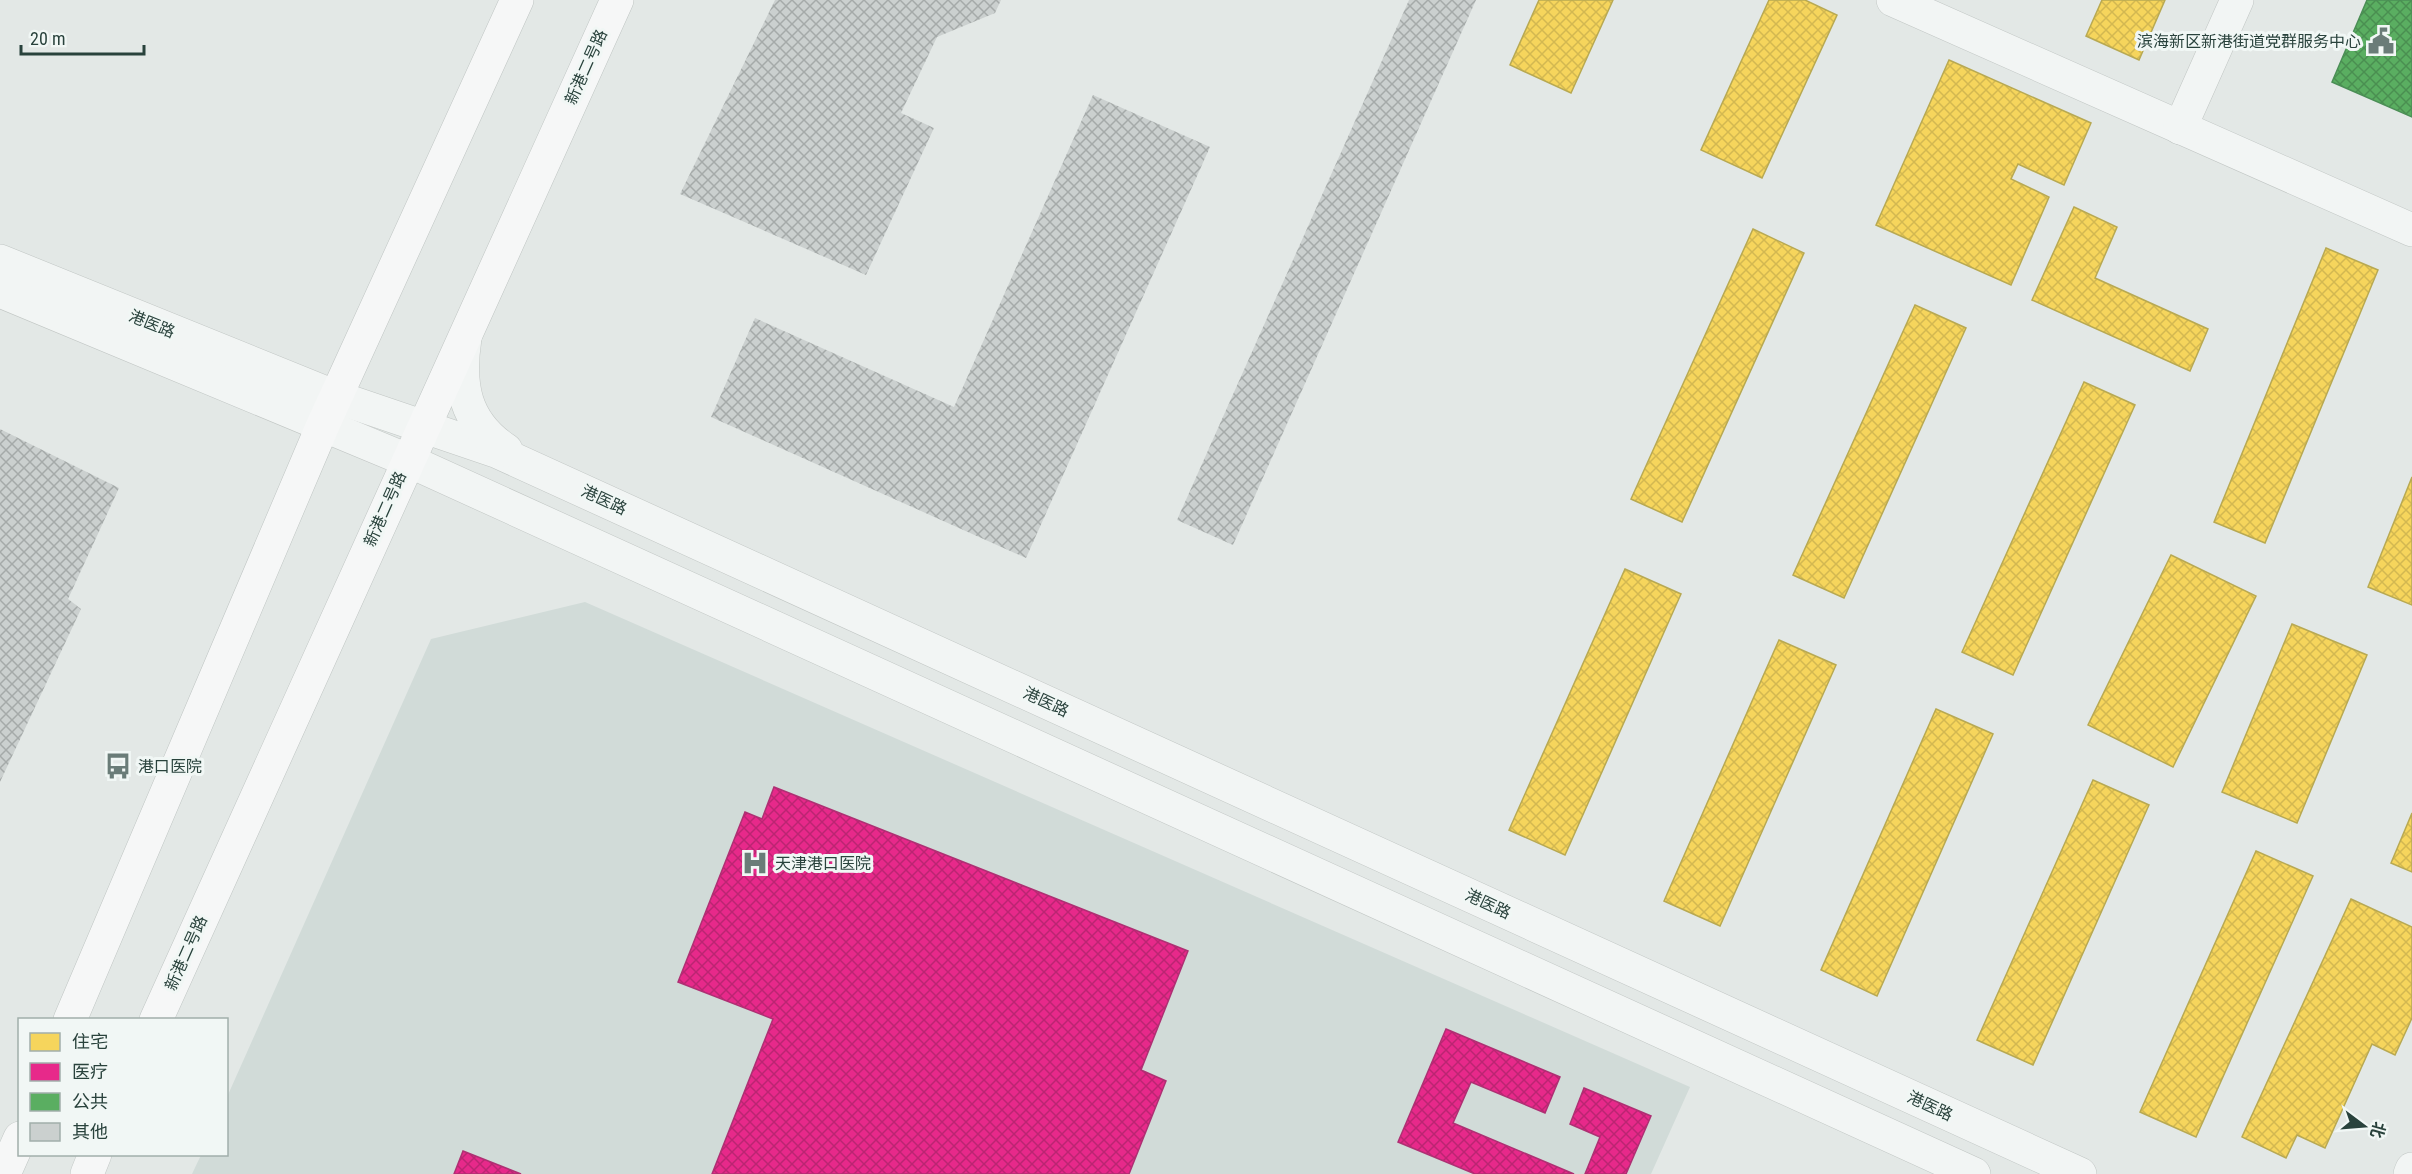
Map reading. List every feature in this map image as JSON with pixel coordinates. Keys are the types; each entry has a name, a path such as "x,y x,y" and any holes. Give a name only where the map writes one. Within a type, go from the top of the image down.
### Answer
{"main road":[{"path":"71,1018 330,411 517,0"},
{"name":"新港二号路","path":"157,1018 407,460 617,0"},
{"path":"4,1174 18,1142"},
{"path":"87,1174 95,1156"}],"street":[{"path":"1893,0 2412,230"},
{"path":"2180,128 2237,0"},
{"name":"港医路","path":"0,261 330,411 407,460 1974,1174"},
{"name":"港医路","path":"0,291 330,411 423,426 498,452 2080,1174"},
{"path":"467,330 461,371 465,399 470,411 490,436 530,466"},
{"path":"2410,1174 2412,1169"}],"shaded area":[{"name":"天津港口医院","path":"585,602 1690,1087 1651,1174 192,1174 201,1156 228,1156 228,1095 431,639"}],"building: 住宅":[{"path":"1539,0 1613,0 1571,93 1510,65"},
{"path":"1769,0 1805,0 1837,15 1762,178 1701,150"},
{"path":"2102,0 2165,0 2139,60 2086,36"},
{"path":"1949,60 2091,123 2064,185 2018,164 2011,179 2049,197 2011,285 1876,225"},
{"path":"2074,207 2117,227 2095,278 2208,329 2190,371 2032,300"},
{"path":"1753,229 1804,253 1682,522 1631,499"},
{"path":"2326,248 2378,270 2265,543 2214,522"},
{"path":"1915,305 1966,328 1844,598 1793,575"},
{"path":"2084,382 2135,405 2013,675 1962,652"},
{"path":"2412,477 2412,605 2368,587"},
{"path":"2171,555 2256,596 2173,767 2088,725"},
{"path":"1625,569 1681,594 1565,855 1509,830"},
{"path":"2292,624 2367,655 2297,823 2222,792"},
{"path":"1779,640 1836,665 1720,926 1664,901"},
{"path":"1936,709 1993,734 1877,996 1821,970"},
{"path":"2093,780 2149,805 2033,1065 1977,1040"},
{"path":"2412,813 2412,872 2391,863"},
{"path":"2256,851 2313,876 2196,1137 2140,1112"},
{"path":"2351,899 2412,927 2412,1018 2395,1055 2372,1044 2325,1148 2297,1135 2286,1158 2242,1137"}],"building: 医疗":[{"path":"774,787 1188,951 1141,1070 1166,1081 1129,1174 712,1174 773,1019 678,982 745,812 762,819"},
{"path":"1446,1029 1560,1077 1545,1113 1471,1082 1453,1123 1574,1174 1475,1174 1398,1142"},
{"path":"1584,1088 1651,1116 1626,1174 1585,1174 1600,1137 1570,1124"},
{"path":"463,1151 521,1174 454,1174"}],"building: 公共":[{"name":"滨海新区新港街道党群服务中心","path":"2367,0 2412,0 2412,117 2332,82"}],"building: 其他":[{"path":"775,0 1001,0 995,13 937,37 901,113 934,128 866,275 680,194"},
{"path":"1409,0 1476,0 1233,545 1177,520"},
{"path":"1093,95 1210,147 1026,558 711,417 755,318 954,407"},
{"path":"0,429 119,488 68,599 81,609 0,782"}],"place":[{"name":"滨海新区新港街道党群服务中心","path":"2381,41"},
{"name":"港口医院","path":"118,766"},
{"name":"天津港口医院","path":"755,863"}]}
